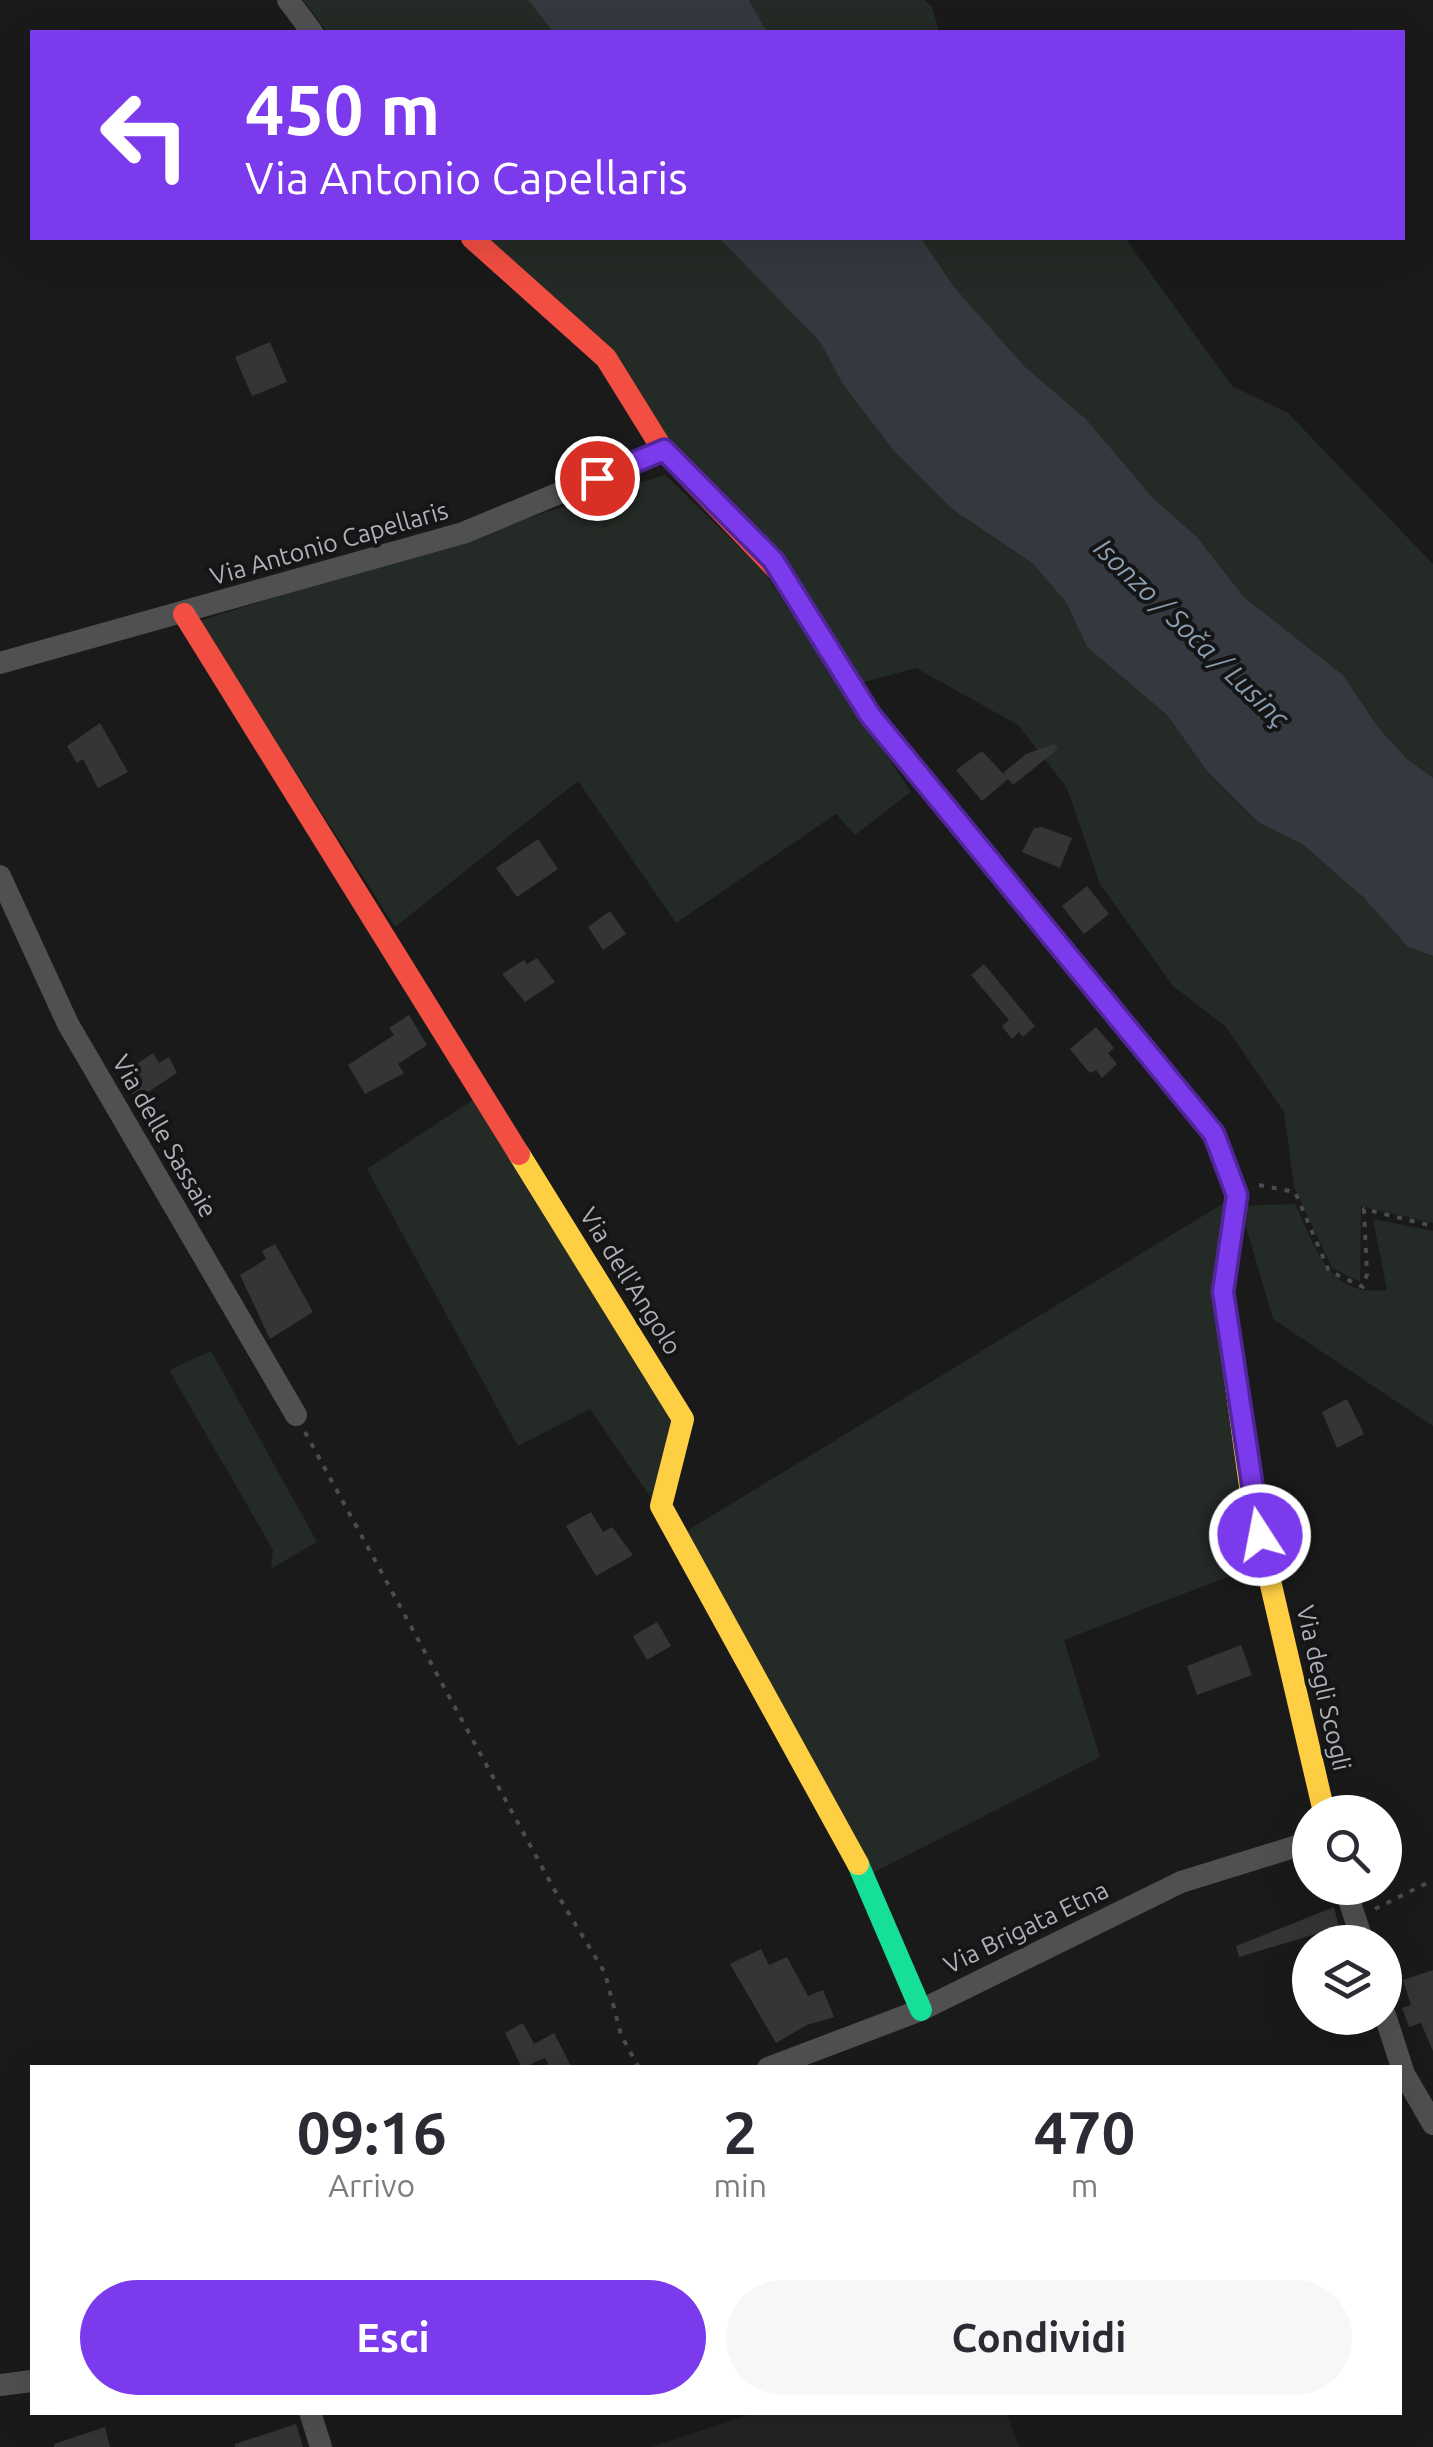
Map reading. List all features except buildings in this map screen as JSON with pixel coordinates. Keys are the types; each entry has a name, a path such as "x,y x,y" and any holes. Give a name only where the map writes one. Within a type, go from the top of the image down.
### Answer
{"street":[{"path":"288,0 310,30"},
{"name":"Via degli Scogli","path":"474,240 606,358 664,450 773,560 870,715 1201,1116 1237,1195 1223,1292 1254,1508 1320,1795"},
{"name":"Via Antonio Capellaris","path":"0,663 463,534 664,450"},
{"name":"Via dell'Angolo","path":"184,614 684,1419 661,1506 865,1876 921,2010"},
{"name":"Via delle Sassaie","path":"0,876 68,1024 296,1415"},
{"name":"Via Brigata Etna","path":"776,2065 921,2010 1180,1882 1292,1848"},
{"path":"1350,1905 1357,1925"},
{"path":"1391,2035 1401,2065"},
{"path":"1402,2068 1433,2124"},
{"path":"0,2385 30,2381"},
{"path":"311,2415 321,2447"}],"path":[{"path":"1232,1180 1295,1192 1330,1271 1363,1287 1367,1274 1364,1209 1433,1226"},
{"path":"296,1415 554,1889 605,1973 621,2036 637,2065"},
{"path":"1355,1919 1433,1880"}],"shaded area":[{"path":"303,0 528,0 551,30 326,30"},
{"path":"749,0 924,0 932,7 938,30 766,30"},
{"path":"480,240 721,240 820,342 842,383 893,450 952,509 1032,563 1066,602 1087,647 1167,715 1207,771 1258,822 1302,844 1363,897 1408,947 1433,956 1433,1223 1361,1206 1360,1282 1332,1268 1294,1187 1284,1112 1226,1027 1173,986 1100,884 1067,788 1018,725 916,668 857,684 799,583"},
{"path":"922,240 1126,240 1232,386 1288,413 1433,564 1433,778 1407,759 1378,727 1343,675 1244,597 1197,537 1152,497 1086,419 1024,367 954,287"},
{"path":"665,475 762,569 911,792 855,835 836,814 676,923 578,781 395,927 199,621"},
{"path":"476,1098 673,1421 651,1498 590,1409 518,1446 367,1169"},
{"path":"1237,1195 1223,1292 1266,1562 1064,1640 1100,1757 865,1877 677,1537"},
{"path":"1295,1204 1326,1266 1350,1286 1366,1290 1387,1290 1373,1219 1433,1231 1433,1426 1273,1319 1240,1206"},
{"path":"211,1351 317,1542 271,1569 273,1550 169,1370"},
{"path":"748,2415 1008,2415 1019,2447 652,2447"}],"water":[{"path":"528,0 749,0 766,30 551,30"},
{"name":"Isonzo / Soča / Lusinç","path":"721,240 922,240 954,287 1024,366 1086,419 1152,497 1197,537 1244,597 1343,675 1378,727 1407,759 1433,778 1433,956 1408,947 1363,897 1302,844 1258,822 1207,771 1167,715 1087,647 1066,602 1032,563 952,509 893,450 842,383 820,342"}],"traffic: fast":[{"path":"782,575 870,715 1094,988"},
{"path":"858,1864 921,2010"}],"traffic: slow":[{"path":"1094,988 1213,1134 1237,1195 1223,1292 1253,1508 1320,1795"},
{"path":"519,1154 683,1419 661,1506 858,1864"}],"traffic: jam":[{"path":"474,240 606,358 663,450 782,575"},
{"path":"184,614 519,1154"}],"route":[{"path":"597,478 664,450 773,560 870,715 1214,1134 1237,1195 1223,1292 1260,1535"}]}
